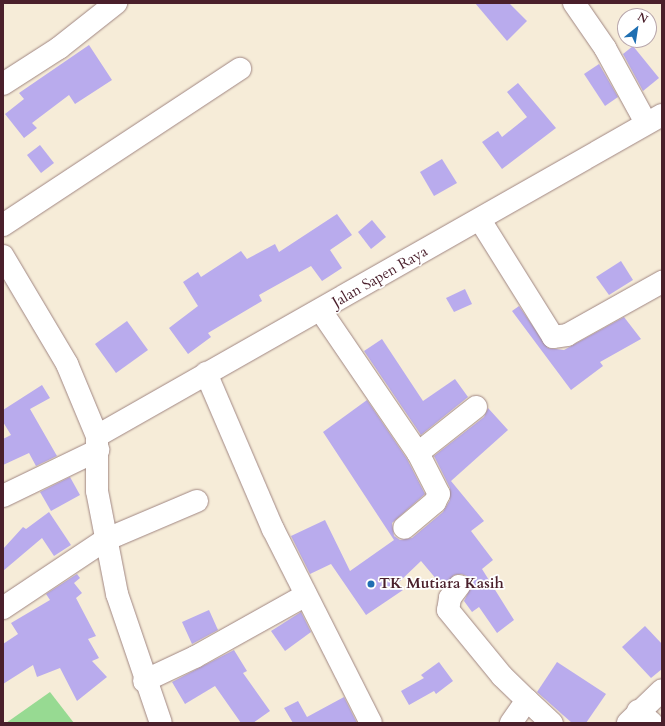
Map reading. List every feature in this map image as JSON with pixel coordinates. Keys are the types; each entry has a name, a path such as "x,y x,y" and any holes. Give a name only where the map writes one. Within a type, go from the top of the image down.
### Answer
{"street":[{"path":"3,84 59,48 116,3"},
{"path":"574,3 654,119"},
{"path":"3,226 240,69"},
{"name":"Jalan Sapen Raya","path":"3,496 97,443 206,373 321,311 654,119"},
{"path":"480,220 553,337 567,335 662,282"},
{"path":"3,256 67,364 97,443 97,491 105,540 117,594 144,681 161,723"},
{"path":"321,311 418,452 439,497 404,528"},
{"path":"206,373 273,529 371,723"},
{"path":"418,452 476,407"},
{"path":"3,608 105,540 196,501"},
{"path":"459,586 449,601 448,610 502,676 552,723"},
{"path":"144,681 195,657 306,594"},
{"path":"640,719 662,690"},
{"path":"511,723 527,700"}],"green space":[{"path":"50,692 74,723 6,723"}],"building":[{"path":"475,3 509,3 527,21 507,41"},
{"path":"89,45 112,80 75,104 69,95 32,123 37,128 24,138 5,114 24,99 19,93"},
{"path":"630,48 635,48 659,78 643,91 623,54"},
{"path":"599,64 618,97 605,106 584,74"},
{"path":"518,83 556,128 502,169 482,142 498,131 502,137 527,117 507,92"},
{"path":"40,145 54,163 41,173 27,155"},
{"path":"442,159 457,183 434,196 420,172"},
{"path":"337,214 352,235 330,250 342,268 322,281 311,266 259,295 262,301 208,333 211,337 188,354 169,328 198,306 183,282 198,272 201,277 241,251 247,259 275,244 279,252"},
{"path":"372,220 386,237 371,249 358,232"},
{"path":"621,261 633,280 609,295 596,277"},
{"path":"465,289 472,304 454,312 446,298"},
{"path":"519,306 548,348 564,350 624,317 641,339 600,362 603,366 571,390 512,311"},
{"path":"127,321 148,350 116,373 95,344"},
{"path":"382,339 423,401 455,379 468,397 421,435 364,351"},
{"path":"42,385 50,398 30,409 57,456 36,466 29,453 3,465 3,439 11,435 3,422 3,410"},
{"path":"367,400 407,459 425,494 392,523 394,536 400,540 412,538 443,512 450,500 450,488 434,456 484,417 488,408 508,430 451,481 484,521 471,531 493,560 482,569 514,620 497,633 479,607 472,612 464,601 471,587 467,576 461,574 454,575 443,587 421,561 398,583 403,590 366,615 331,564 310,574 291,536 325,520 350,571 394,540 323,432"},
{"path":"70,477 80,495 51,511 40,492"},
{"path":"49,512 71,545 54,556 42,538 3,571 3,549 23,527 26,529"},
{"path":"77,574 80,578 74,583 82,593 76,598 96,636 88,639 99,658 92,661 107,677 77,701 60,668 37,677 33,665 3,684 3,644 18,634 11,623 50,600 46,594"},
{"path":"209,610 218,630 192,644 182,622"},
{"path":"301,612 311,632 285,651 271,631"},
{"path":"645,626 662,644 662,669 651,678 622,647"},
{"path":"234,650 247,671 243,673 270,711 253,723 241,723 215,686 185,704 172,682"},
{"path":"439,662 453,681 436,694 434,691 409,705 401,691 424,678 421,675"},
{"path":"557,662 606,694 586,723 572,723 537,692"},
{"path":"344,697 357,723 293,723 284,708 298,701 307,717"}],"place":[{"name":"TK Mutiara Kasih","path":"371,584"}]}
